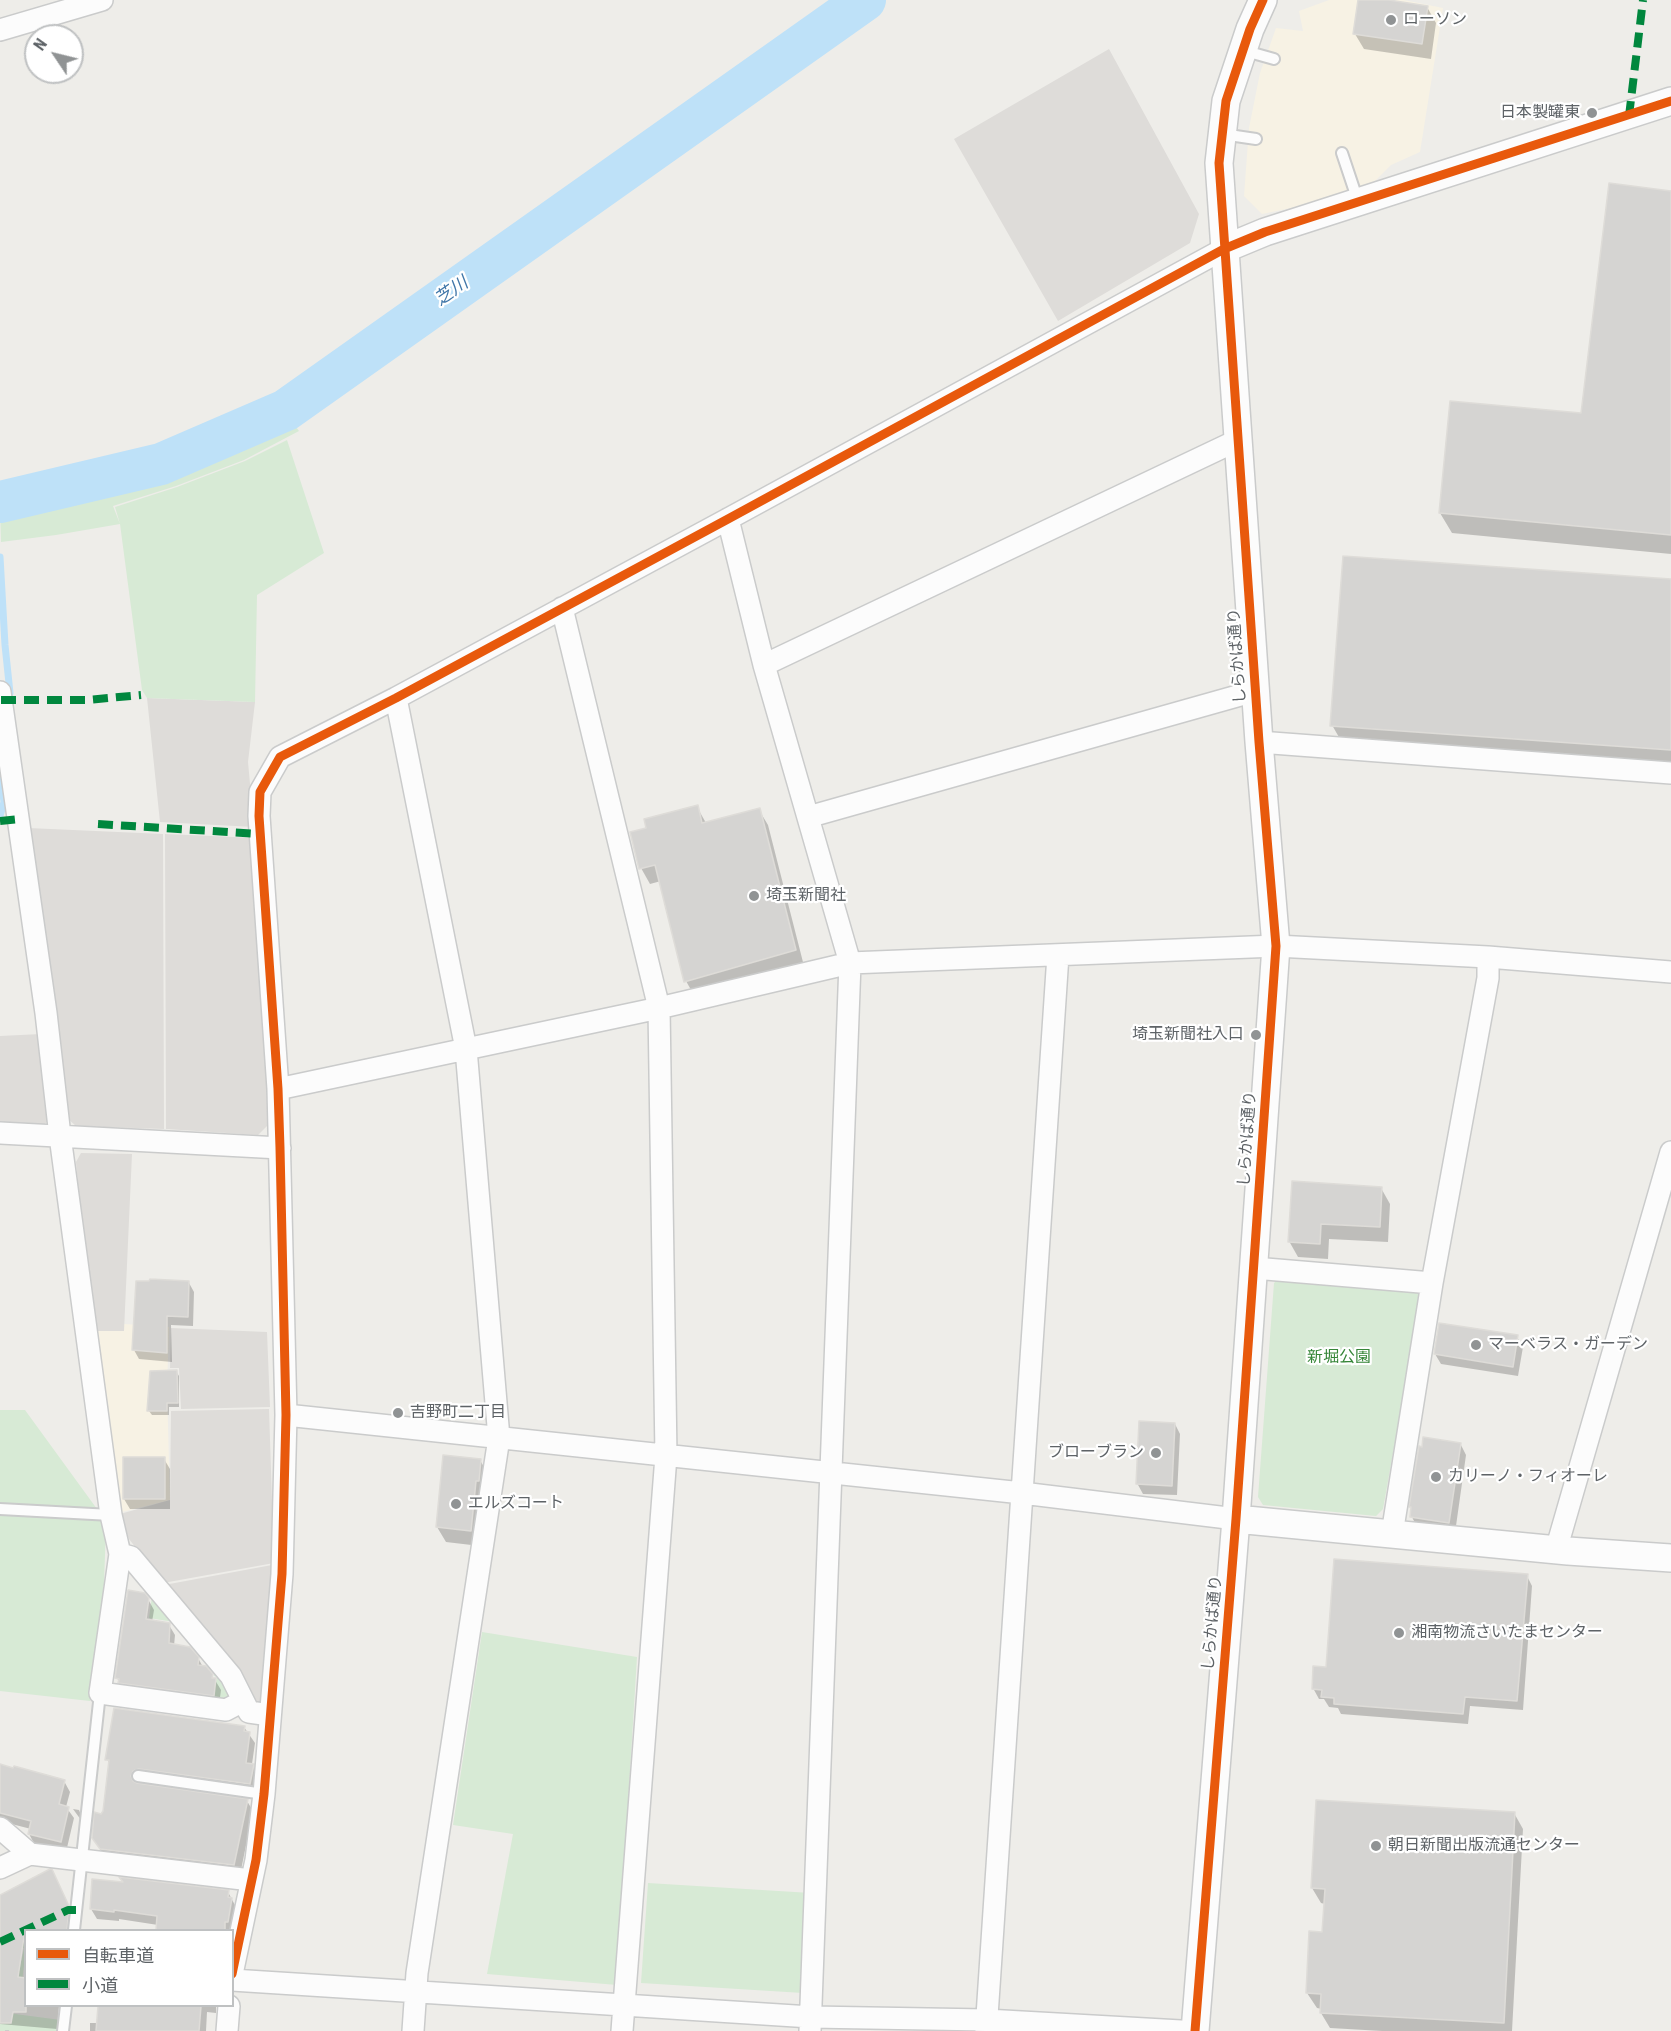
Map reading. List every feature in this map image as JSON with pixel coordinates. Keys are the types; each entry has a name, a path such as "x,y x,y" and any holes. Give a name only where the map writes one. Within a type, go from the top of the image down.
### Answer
{"street":[{"path":"0,25 0,30 102,0"},
{"name":"しらかば通り","path":"1195,2031 1236,1520 1276,946 1255,691 1220,163 1226,101 1242,50 1263,0"},
{"path":"234,1964 251,1880 264,1794 282,1574 286,1415 280,1148 260,834 260,792 280,757 396,698 1224,249 1265,232 1671,101"},
{"path":"764,665 1238,440"},
{"path":"728,519 764,665 850,963 811,2024"},
{"path":"562,608 660,1008 666,1456 622,2031"},
{"path":"808,817 1255,691"},
{"path":"0,692 44,1002 111,1515 120,1554 100,1693 226,1710 243,1701"},
{"path":"396,698 466,1049 498,1438 415,1991 413,2031"},
{"path":"1259,742 1671,773"},
{"path":"278,1089 660,1008 850,963 1276,946 1488,957 1671,972"},
{"path":"986,2026 1058,955"},
{"path":"1392,1534 1432,1283 1488,978 1488,957"},
{"path":"0,1133 280,1148"},
{"path":"1556,1550 1671,1152"},
{"path":"1254,1268 1432,1283"},
{"path":"286,1415 1022,1493 1236,1520 1556,1550 1671,1558"},
{"path":"120,1554 131,1557 231,1677 249,1712 270,1715"},
{"path":"0,1828 30,1854"},
{"path":"0,1868 30,1854 251,1880"},
{"path":"234,1980 623,2004 811,2024 1181,2031"},
{"path":"227,2031 229,2007"}],"lane":[{"path":"1242,50 1274,59"},
{"path":"1222,134 1256,139"},
{"path":"1342,153 1358,203"},
{"path":"0,1509 111,1515"},
{"path":"74,1929 100,1693"},
{"path":"138,1776 264,1794"},
{"path":"63,2031 66,2007"}],"shaded area":[{"path":"1329,0 1404,0 1443,8 1420,152 1391,165 1373,183 1320,202 1262,214 1244,196 1249,128 1260,73 1276,28 1303,31 1299,11"},
{"path":"1109,49 1199,214 1190,243 1058,321 954,139"},
{"path":"147,698 255,702 248,762 254,827 160,822"},
{"path":"28,828 163,834 164,1129 76,1126 67,1118"},
{"path":"165,834 257,838 266,995 267,1126 258,1135 166,1129"},
{"path":"41,1034 50,1119 44,1125 0,1122 0,1036"},
{"path":"81,1153 132,1154 124,1331 91,1331 76,1162"},
{"path":"124,1324 169,1327 167,1388 170,1500 118,1513 91,1331 124,1331"},
{"path":"171,1328 267,1332 270,1407 181,1409 179,1368 170,1368"},
{"path":"269,1409 274,1563 163,1583 129,1539 120,1514 170,1500 171,1411"},
{"path":"272,1565 260,1707 164,1585"}],"green space":[{"path":"287,415 299,431 244,460 176,486 113,506 120,524 1,542 0,507 26,504 98,488 159,471 242,441"},
{"path":"287,440 324,553 257,595 255,702 147,698 142,690 120,524 115,507 177,487 245,461"},
{"name":"新堀公園","path":"1281,1276 1412,1287 1421,1296 1383,1509 1376,1516 1263,1505 1258,1497 1274,1283"},
{"path":"0,1410 25,1410 97,1509 93,1511 0,1505"},
{"path":"0,1512 101,1519 106,1526 104,1584 90,1701 0,1691"},
{"path":"152,1596 174,1622 149,1618"},
{"path":"482,1632 637,1657 617,1985 487,1974 513,1834 453,1825"},
{"path":"215,1668 231,1693 225,1701 212,1700 217,1677 214,1676"},
{"path":"648,1883 811,1893 803,1993 641,1983"},
{"path":"24,1935 24,1948 5,1945"},
{"path":"24,1948 22,1982 17,1981"},
{"path":"0,2012 61,2020 59,2031 0,2031"}],"building":[{"path":"1358,0 1389,0 1428,6 1422,44 1353,34"},
{"path":"1609,183 1671,191 1671,535 1439,513 1450,401 1581,413"},
{"path":"1343,556 1671,579 1671,750 1330,726"},
{"path":"698,805 702,823 760,808 796,950 684,982 655,865 639,869 630,832 646,828 644,819"},
{"path":"1292,1181 1382,1187 1380,1227 1321,1224 1320,1244 1288,1242"},
{"path":"150,1279 189,1281 188,1317 167,1316 167,1353 132,1350 136,1281 149,1281"},
{"name":"マーベラス・ガーデン","path":"1439,1323 1518,1335 1513,1367 1434,1354"},
{"path":"177,1370 178,1403 167,1403 167,1411 147,1411 150,1371"},
{"name":"ブローブラン","path":"1139,1421 1175,1423 1172,1486 1136,1484"},
{"name":"カリーノ・フィオーレ","path":"1423,1437 1461,1443 1449,1523 1410,1517 1411,1507 1409,1507 1419,1446 1422,1447"},
{"name":"エルズコート","path":"443,1455 481,1459 479,1481 476,1481 471,1531 436,1527"},
{"path":"123,1457 165,1457 165,1499 123,1499"},
{"path":"1334,1559 1528,1574 1517,1701 1465,1697 1463,1714 1334,1704 1334,1698 1321,1697 1322,1690 1312,1689 1313,1666 1326,1667"},
{"path":"128,1590 145,1593 149,1598 146,1619 170,1623 169,1643 190,1647 199,1657 198,1665 206,1666 213,1674 212,1678 216,1678 214,1696 118,1683 119,1679 115,1678"},
{"path":"114,1708 245,1726 244,1731 250,1732 246,1763 254,1764 250,1784 139,1769 133,1771 131,1776 137,1783 248,1799 234,1865 100,1849 92,1838 94,1812 101,1814 103,1811 109,1760 105,1760"},
{"path":"0,1764 65,1780 59,1804 69,1807 61,1842 28,1834 31,1821 0,1813"},
{"path":"1316,1800 1515,1812 1504,2023 1320,2013 1321,1994 1306,1993 1309,1931 1322,1932 1325,1889 1311,1888"},
{"path":"52,1869 69,1906 67,1929 24,1929 18,1977 24,1978 26,2012 13,2012 11,2023 0,2023 0,1895"},
{"path":"119,1877 229,1890 228,1897 232,1898 228,1922 225,1922 225,1929 156,1929 157,1916 90,1909 92,1879 123,1882"},
{"path":"98,2007 201,2007 199,2031 96,2031"}],"waterway":[{"name":"芝川","path":"0,502 161,464 286,410 865,0"},
{"path":"0,557 10,693"},
{"path":"0,772 4,802 0,816"}],"marked path":[{"path":"1629,116 1643,0"},
{"path":"1,700 87,700 141,695"},
{"path":"0,821 19,819"},
{"path":"98,824 260,834"},
{"path":"28,1929 68,1910 76,1910"},
{"path":"0,1942 24,1931"}],"cycle path":[{"path":"1195,2031 1236,1519 1276,946 1259,742 1219,163 1226,101 1250,29 1263,0"},
{"path":"234,1964 256,1860 264,1794 282,1574 286,1415 280,1148 259,816 260,792 280,757 396,698 1224,249 1265,232 1671,101"}],"place":[{"name":"ローソン","path":"1391,20"},
{"name":"日本製罐東","path":"1592,113"},
{"name":"埼玉新聞社","path":"754,896"},
{"name":"埼玉新聞社入口","path":"1256,1035"},
{"name":"マーベラス・ガーデン","path":"1476,1345"},
{"name":"吉野町二丁目","path":"398,1413"},
{"name":"ブローブラン","path":"1156,1453"},
{"name":"カリーノ・フィオーレ","path":"1436,1477"},
{"name":"エルズコート","path":"456,1504"},
{"name":"湘南物流さいたまセンター","path":"1399,1633"},
{"name":"朝日新聞出版流通センター","path":"1376,1846"}]}
